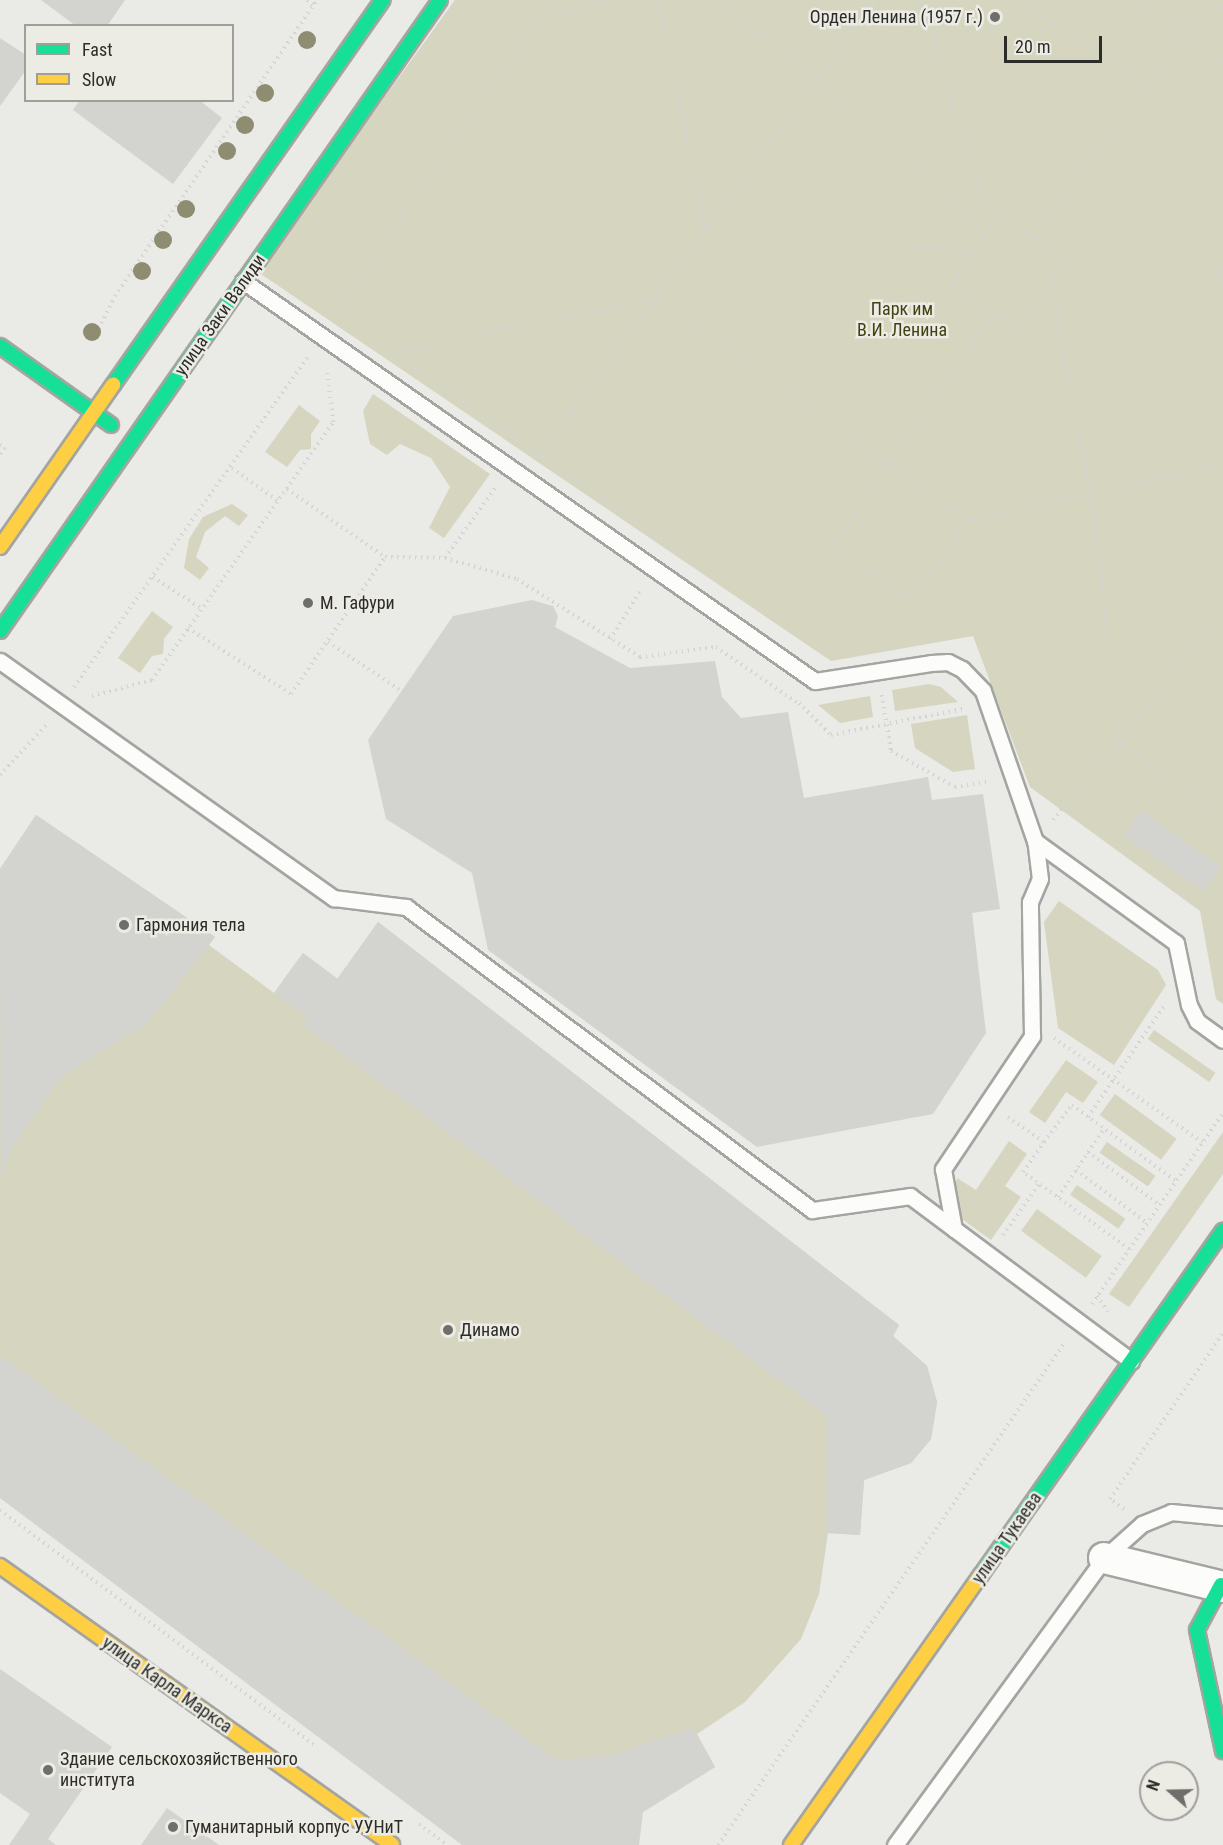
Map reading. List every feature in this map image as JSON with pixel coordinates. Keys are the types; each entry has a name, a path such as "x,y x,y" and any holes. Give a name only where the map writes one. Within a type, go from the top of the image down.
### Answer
{"street":[{"path":"0,547 383,0"},
{"name":"улица Заки Валиди","path":"0,631 440,0"},
{"path":"0,346 132,441"},
{"name":"улица Тукаева","path":"791,1845 1223,1231"},
{"path":"1104,1558 1222,1586 1197,1630 1223,1751"},
{"name":"улица Карла Маркса","path":"0,1566 392,1845"}],"lane":[{"path":"243,281 510,467 653,572 815,681 948,662 974,678 988,705 1016,778 1035,841 1040,879 1030,902 1032,1036 943,1169 954,1229"},
{"path":"0,661 334,898 406,908 812,1210 910,1196 1131,1361"},
{"path":"1035,841 1176,943 1185,976 1189,1005 1197,1021 1223,1040"},
{"path":"895,1845 1104,1558 1142,1524 1171,1512 1223,1517"}],"path":[{"path":"308,0 313,5"},
{"path":"96,334 115,296 317,0"},
{"path":"0,775 33,743 232,468 551,0"},
{"path":"539,18 608,0"},
{"path":"659,0 705,231"},
{"path":"710,0 819,78 985,236"},
{"path":"541,454 875,0"},
{"path":"922,0 991,228"},
{"path":"1019,0 1146,85"},
{"path":"1138,0 1223,60"},
{"path":"1036,238 1209,0 1223,9"},
{"path":"1000,214 1067,259 1018,330 952,285 991,228 1000,214"},
{"path":"705,231 976,250"},
{"path":"1223,268 1216,279 1223,284"},
{"path":"1051,281 1091,494 1121,744 1223,815"},
{"path":"392,352 655,298 968,520"},
{"path":"326,308 345,321"},
{"path":"833,545 992,312"},
{"path":"382,346 681,553 833,545 911,600 968,520 1223,464"},
{"path":"62,704 152,680 333,422 328,378"},
{"path":"0,445 5,448 0,454"},
{"path":"445,558 510,467"},
{"path":"232,468 278,501"},
{"path":"287,489 386,557 445,558 517,579 640,657 716,647 799,704 831,735 988,705"},
{"path":"188,628 291,694 386,557"},
{"path":"610,639 653,572"},
{"path":"153,577 202,609"},
{"path":"1060,815 1096,766 1121,744 1223,603"},
{"path":"328,642 400,690"},
{"path":"795,666 799,704"},
{"path":"878,671 891,751 956,787 1016,778"},
{"path":"1088,1117 1185,976"},
{"path":"1032,1022 1202,1142"},
{"path":"988,1103 1044,1142"},
{"path":"1129,1250 1023,1172 1071,1105 1176,1181"},
{"path":"718,1845 1223,1113"},
{"path":"1058,1197 1104,1129"},
{"path":"1088,1152 1160,1204"},
{"path":"1076,1170 1147,1223"},
{"path":"989,1255 1039,1184"},
{"path":"1131,1513 1110,1499 1223,1333"},
{"path":"0,1510 324,1752"},
{"path":"409,1816 447,1845"}],"green space":[{"name":"Парк им В.И. Ленина","path":"455,0 1223,0 1223,1004 1216,999 1200,911 1030,787 973,636 831,661 258,272"},
{"path":"373,394 490,474 444,538 429,528 450,487 431,458 400,444 387,455 370,444 363,411"},
{"path":"299,405 320,421 311,434 311,449 300,450 287,467 265,452"},
{"path":"232,504 248,515 239,526 225,516 205,532 196,557 209,568 200,580 184,568 189,539 203,517"},
{"path":"152,611 173,627 164,639 163,654 152,656 140,673 118,658"},
{"path":"929,684 941,687 958,702 895,711 892,690"},
{"path":"870,696 873,717 840,723 818,705"},
{"path":"967,715 975,769 953,772 915,748 911,724"},
{"name":"Динамо","path":"36,815 215,937 209,945 274,993 303,953 338,979 378,922 899,1325 893,1336 927,1366 937,1402 931,1439 911,1463 864,1480 860,1535 828,1533 819,1594 801,1639 745,1702 697,1734 715,1767 643,1812 0,1498 0,869"},
{"path":"1059,901 1158,970 1166,985 1114,1065 1058,1028 1044,922"},
{"path":"1154,1030 1215,1073 1209,1082 1148,1039"},
{"path":"1066,1060 1098,1082 1083,1103 1066,1092 1045,1123 1029,1112"},
{"path":"1115,1094 1176,1139 1161,1160 1100,1115"},
{"path":"1223,1132 1223,1174 1129,1307 1109,1294"},
{"path":"1009,1141 1027,1154 1005,1186 1021,1197 991,1240 962,1219 954,1191 957,1178 976,1190"},
{"path":"1107,1142 1155,1176 1148,1186 1100,1153"},
{"path":"1077,1185 1125,1219 1118,1229 1070,1195"},
{"path":"1037,1209 1102,1256 1086,1278 1021,1231"}],"building":[{"path":"41,0 125,0 108,24 73,24"},
{"path":"0,38 24,54 24,73 0,106"},
{"path":"79,102 202,102 222,118 173,184 73,110"},
{"path":"532,600 553,606 558,616 555,627 630,668 715,661 722,697 741,718 788,712 804,798 928,777 932,800 983,794 1000,909 972,913 986,1033 933,1114 757,1147 488,950 472,873 386,819 368,740 453,616"},
{"path":"1141,811 1220,867 1203,891 1124,836"},
{"path":"36,815 215,937 148,1022 61,1077 10,1150 1,1182 0,869"},
{"path":"378,922 899,1325 893,1336 927,1366 937,1402 931,1439 911,1463 864,1480 860,1535 828,1533 827,1416 303,1024 308,1018 274,993 303,953 337,979"},
{"path":"0,1356 557,1761 612,1755 692,1728 715,1767 643,1812 639,1845 462,1845 0,1498"},
{"name":"Здание сельскохозяйственного института","path":"0,1669 112,1747 48,1839 56,1845 9,1845 30,1814 0,1793"},
{"name":"Гуманитарный корпус УУНиТ","path":"167,1808 219,1845 141,1845"}],"traffic: fast":[{"path":"113,385 383,0"},
{"path":"0,631 440,0"},
{"path":"0,346 111,425"},
{"path":"981,1575 1223,1231"},
{"path":"1221,1585 1197,1630 1223,1751"}],"traffic: slow":[{"path":"0,547 113,385"},
{"path":"0,1566 392,1845"},
{"path":"791,1845 981,1575"}],"place":[{"name":"Орден Ленина (1957 г.)","path":"995,17"},
{"name":"М. Гафури","path":"308,603"},
{"name":"Гармония тела","path":"124,925"},
{"name":"Динамо","path":"448,1330"},
{"name":"Здание сельскохозяйственного института","path":"48,1770"},
{"name":"Гуманитарный корпус УУНиТ","path":"173,1827"}]}
